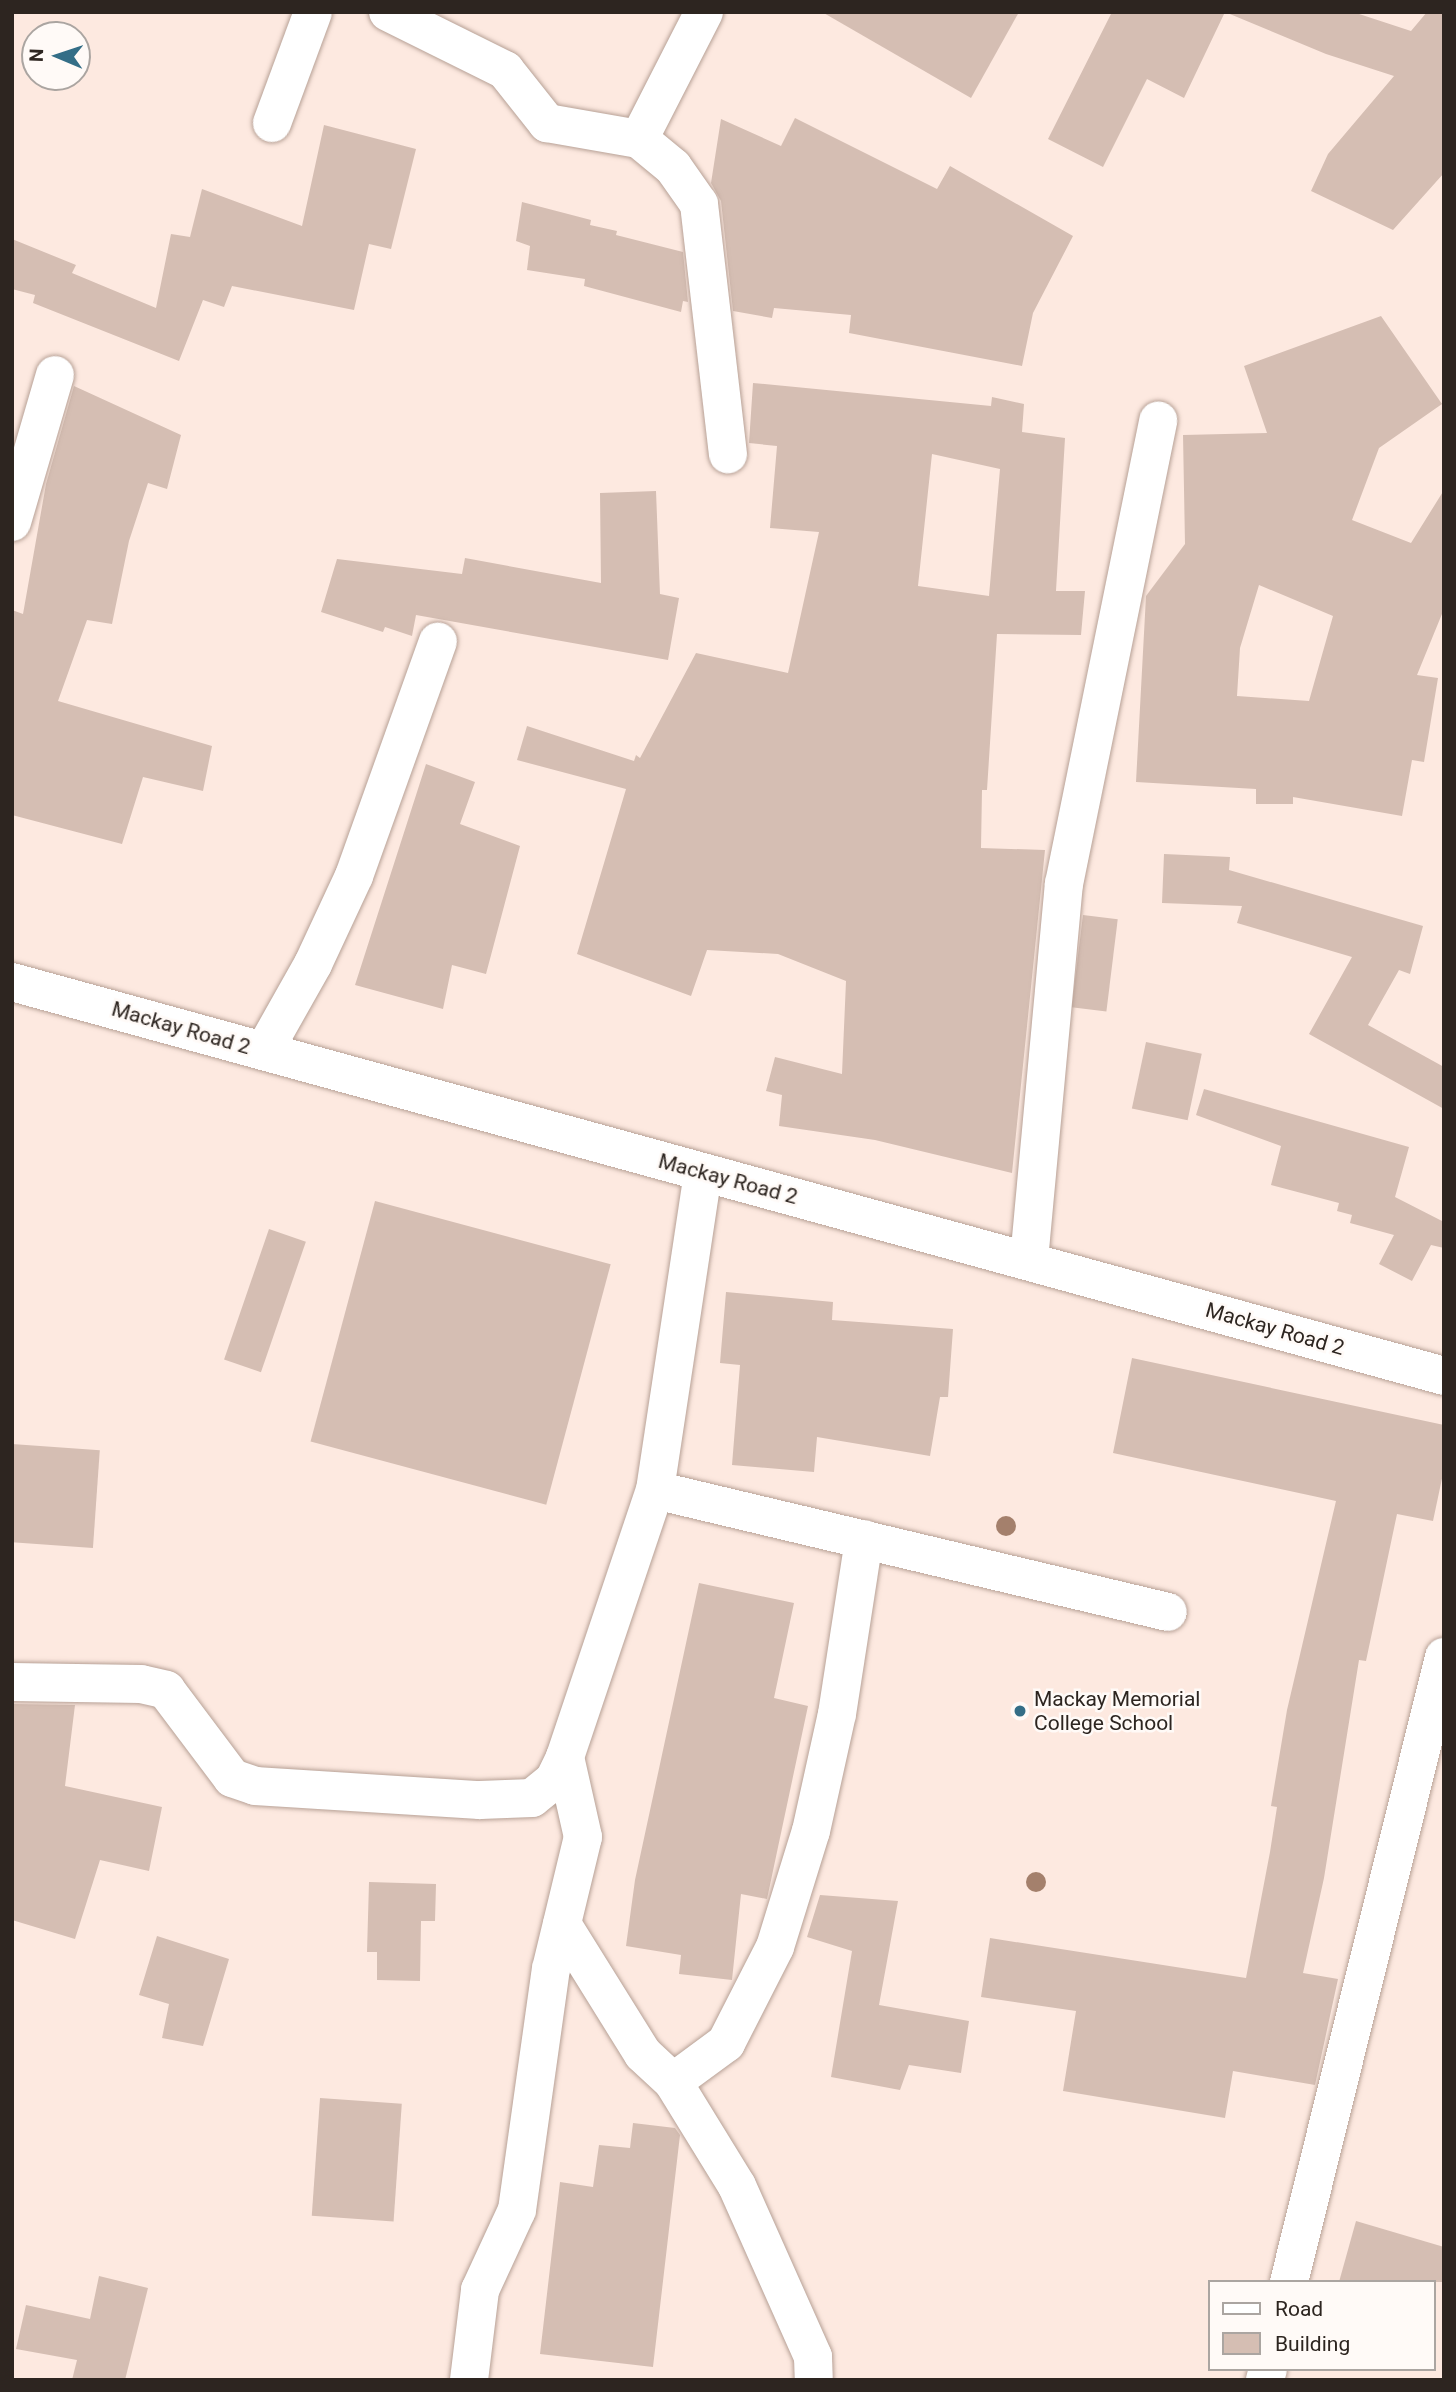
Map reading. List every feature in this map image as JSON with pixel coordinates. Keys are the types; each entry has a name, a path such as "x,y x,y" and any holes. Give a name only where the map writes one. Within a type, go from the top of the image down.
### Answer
{"street":[{"path":"272,124 313,12"},
{"path":"388,12 505,70 547,123 639,139 673,167 699,204 728,454"},
{"path":"639,139 704,12"},
{"path":"12,522 55,375"},
{"path":"1030,1260 1064,884 1158,420"},
{"path":"264,1051 313,964 354,876 438,642"},
{"name":"Mackay Road 2","path":"12,982 1444,1376"},
{"path":"12,1682 141,1684 166,1690 232,1778 255,1786 480,1800 532,1798 554,1780 565,1757 655,1490 703,1173"},
{"path":"655,1490 1168,1612"},
{"path":"673,2082 726,2043 775,1947 811,1831 837,1714 864,1539"},
{"path":"1289,2280 1444,1657"},
{"path":"469,2380 480,2290 517,2210 562,1924 583,1838 565,1757"},
{"path":"562,1924 643,2054 673,2082 737,2186 813,2357 814,2380"}],"building":[{"path":"822,12 1019,12 971,98"},
{"path":"1112,12 1225,12 1184,98 1147,79 1103,167 1048,139"},
{"path":"1225,12 1353,12 1411,31 1427,12 1444,12 1444,173 1393,230 1311,191 1328,154 1394,76 1326,54"},
{"path":"795,118 937,189 950,166 1073,236 1033,313 1022,366 849,333 851,315 774,308 772,318 733,311 721,201 711,183 721,119 781,146"},
{"path":"324,125 416,149 391,249 369,244 354,310 232,286 224,307 203,300 179,361 33,303 35,295 12,289 12,239 76,265 72,273 156,308 171,234 190,237 202,189 302,226"},
{"path":"522,202 591,220 590,225 617,231 616,235 683,252 688,302 683,301 681,312 584,286 585,279 527,270 530,246 516,241"},
{"path":"1381,316 1442,404 1379,448 1352,520 1411,543 1444,490 1444,609 1417,675 1438,678 1424,762 1412,760 1402,816 1293,797 1293,804 1256,804 1256,789 1136,782 1146,596 1185,544 1183,435 1267,433 1244,366","holes":["1259,585 1333,616 1309,701 1237,696 1240,648"]},
{"path":"753,383 991,406 992,397 1024,404 1022,432 1065,438 1056,591 1085,591 1081,635 997,634 987,790 982,790 981,848 1045,850 1012,1173 875,1140 779,1126 782,1095 766,1091 775,1057 842,1074 846,981 778,954 707,950 691,996 577,954 626,789 517,760 527,726 634,761 636,755 640,758 696,653 788,673 819,532 770,528 777,446 749,443","holes":["932,454 1000,469 989,596 918,586"]},
{"path":"74,386 181,435 167,489 148,483 129,541 112,624 87,620 58,701 212,746 203,791 143,777 122,844 12,815 12,610 23,614 46,484"},
{"path":"656,491 660,594 679,598 668,660 416,615 412,636 385,627 383,632 321,612 337,559 462,574 465,558 601,583 600,493"},
{"path":"426,764 475,782 460,824 520,846 486,974 452,965 443,1009 355,985"},
{"path":"1164,854 1230,857 1229,870 1423,926 1410,974 1399,970 1368,1025 1444,1067 1444,1109 1309,1034 1352,957 1237,923 1242,906 1162,903"},
{"path":"1083,915 1118,919 1106,1012 1072,1007"},
{"path":"1146,1042 1202,1054 1188,1120 1132,1109"},
{"path":"1204,1089 1409,1147 1395,1197 1444,1222 1444,1248 1431,1245 1412,1281 1379,1264 1394,1235 1350,1223 1352,1215 1337,1211 1339,1203 1271,1185 1281,1146 1196,1115"},
{"path":"375,1201 611,1264 546,1505 311,1442"},
{"path":"269,1229 306,1242 261,1372 224,1359"},
{"path":"726,1292 833,1302 832,1320 953,1329 948,1397 940,1397 930,1456 817,1437 814,1472 732,1465 740,1365 720,1363"},
{"path":"1132,1358 1444,1425 1444,1469 1433,1521 1397,1514 1366,1661 1359,1660 1324,1878 1303,1973 1338,1979 1315,2085 1233,2071 1225,2118 1063,2091 1076,2011 981,1997 990,1938 1246,1978 1277,1807 1271,1806 1287,1710 1336,1501 1113,1453"},
{"path":"12,1444 100,1450 93,1548 12,1542"},
{"path":"699,1583 794,1603 774,1698 808,1706 767,1899 741,1894 732,1980 679,1974 681,1955 626,1946 635,1880"},
{"path":"12,1704 75,1705 65,1786 162,1807 149,1871 100,1860 75,1939 12,1920"},
{"path":"369,1882 436,1884 435,1921 421,1921 420,1981 377,1980 377,1952 367,1952"},
{"path":"820,1895 898,1901 879,2005 969,2021 961,2073 909,2065 900,2090 831,2077 852,1951 807,1937"},
{"path":"157,1936 229,1959 203,2046 162,2038 169,2004 139,1995"},
{"path":"320,2098 402,2104 394,2221 312,2216"},
{"path":"633,2123 675,2128 680,2135 653,2367 540,2354 560,2182 593,2187 599,2145 630,2148"},
{"path":"1356,2221 1444,2247 1444,2282 1340,2280"},
{"path":"99,2276 148,2288 125,2380 72,2380 77,2360 16,2349 26,2305 90,2319"}],"place":[{"name":"Mackay Memorial College School","path":"1020,1711"}]}
